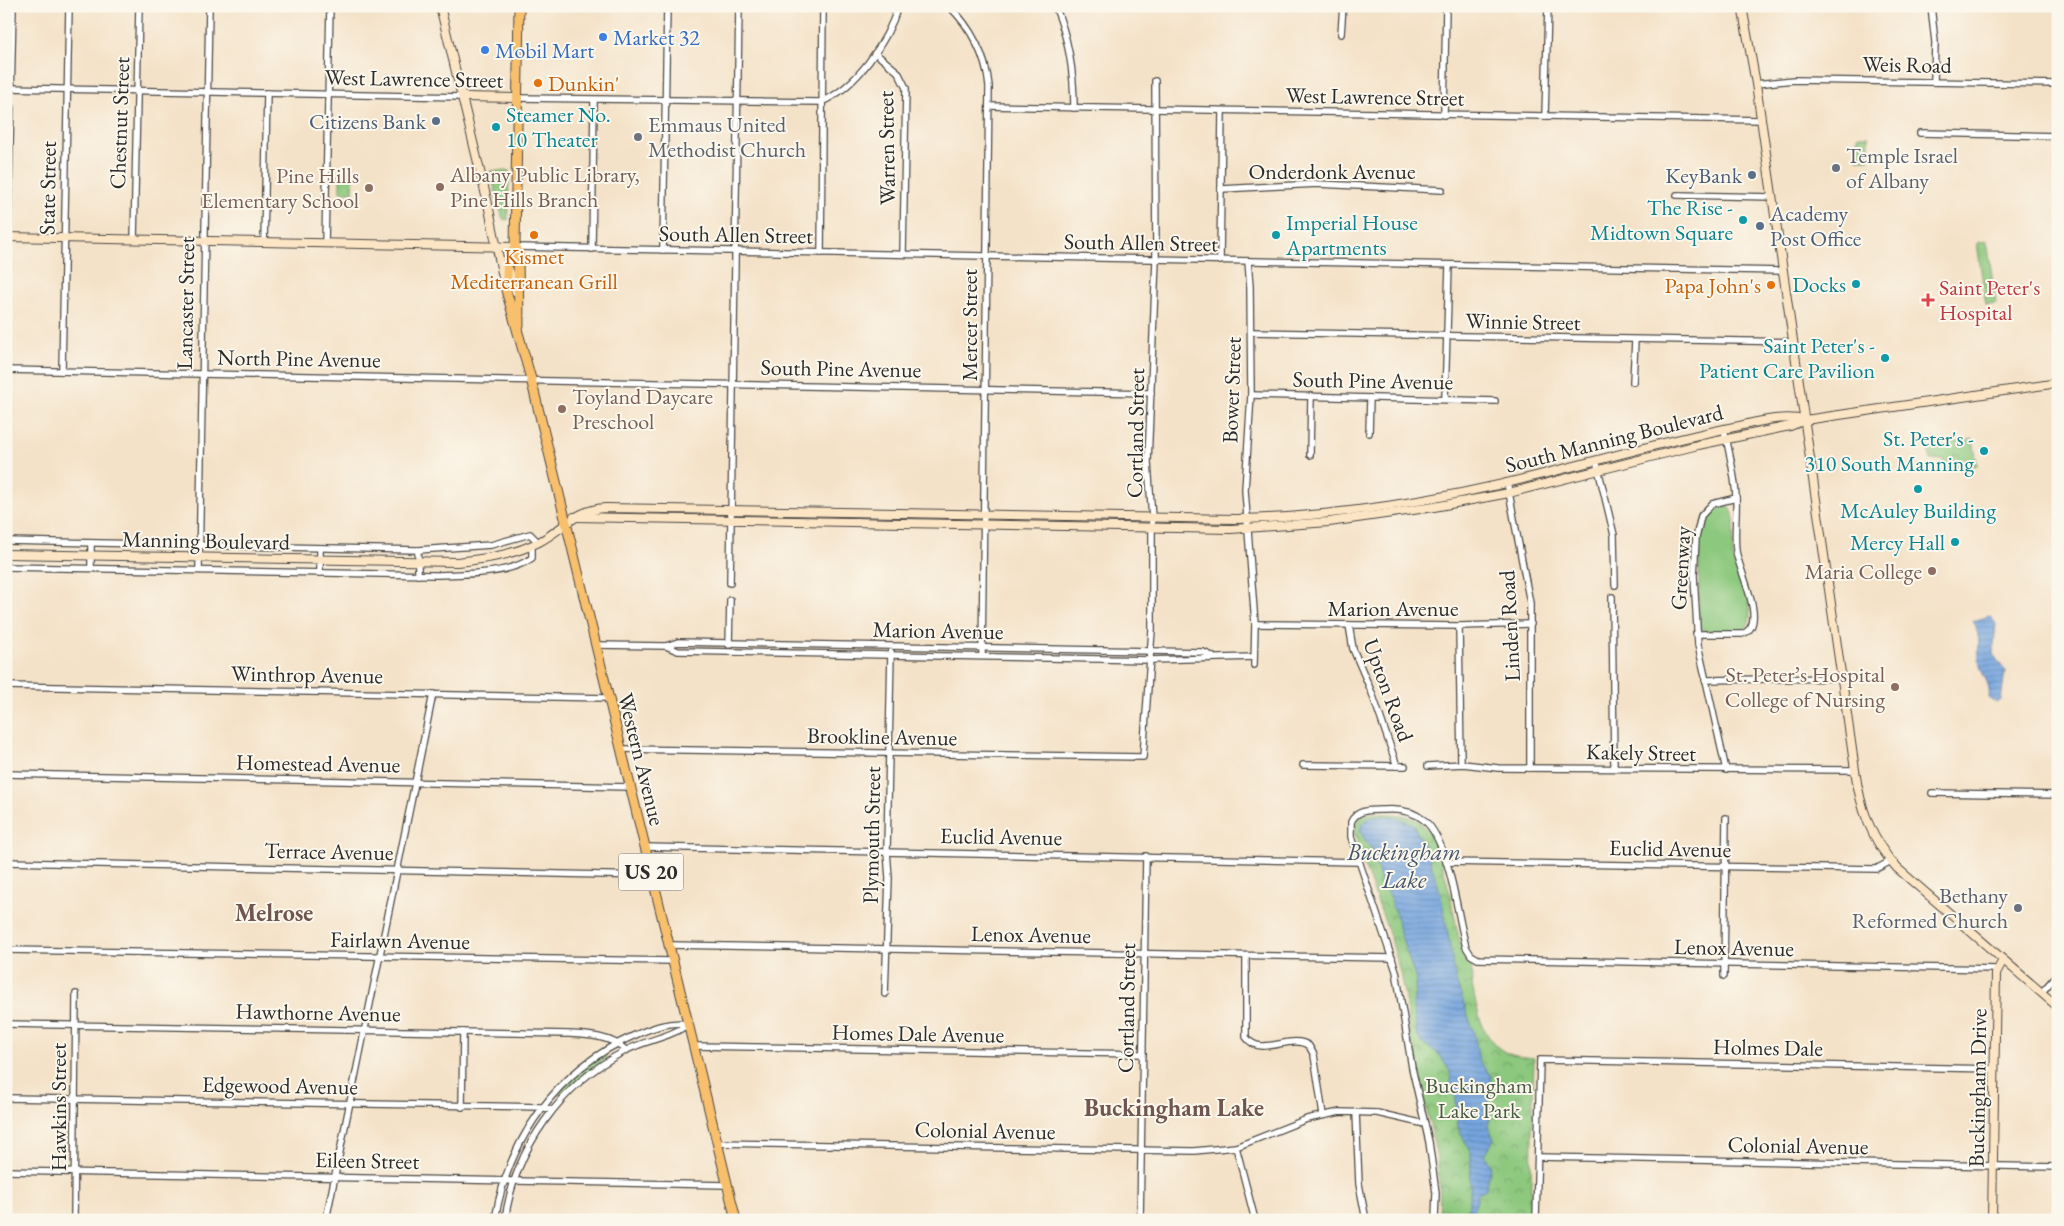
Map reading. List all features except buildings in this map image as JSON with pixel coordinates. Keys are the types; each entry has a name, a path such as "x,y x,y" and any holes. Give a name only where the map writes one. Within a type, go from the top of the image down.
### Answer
{"main road":[{"name":"US 20","path":"506,290 507,264 515,247 519,6"},
{"name":"US 20","path":"515,247 518,254 518,299"},
{"name":"Western Avenue","path":"506,290 531,379 736,1220"},
{"name":"Western Avenue","path":"518,299 520,336"}],"street":[{"path":"7,237 8,88 12,6"},
{"name":"State Street","path":"62,371 69,6"},
{"name":"Chestnut Street","path":"134,240 134,167 138,90 139,6"},
{"name":"Lancaster Street","path":"199,570 209,6"},
{"path":"325,244 330,6"},
{"name":"Western Avenue","path":"440,6 498,248 506,290"},
{"path":"663,250 667,6"},
{"path":"730,583 739,6"},
{"path":"821,253 823,6"},
{"path":"821,102 848,83 875,53 891,27 898,6"},
{"name":"Mercer Street","path":"949,6 967,28 981,53 988,80 982,656"},
{"path":"1055,6 1069,51 1074,108"},
{"path":"1342,34 1343,6"},
{"path":"1444,115 1446,6"},
{"path":"1545,116 1548,6"},
{"path":"1742,6 1756,84 1784,271 1859,797 1866,820 1874,837 1891,861 2058,1007"},
{"path":"1932,6 1935,37 1934,82"},
{"name":"Warren Street","path":"875,53 898,72 906,88 903,254"},
{"name":"Weis Road","path":"1756,84 1794,80 2058,84"},
{"name":"Cortland Street","path":"1143,757 1151,651 1152,518 1148,462 1156,260 1155,81"},
{"name":"West Lawrence Street","path":"8,88 594,100 821,102"},
{"path":"264,243 268,93"},
{"path":"592,249 594,100"},
{"name":"West Lawrence Street","path":"989,106 1761,120"},
{"path":"1220,261 1222,111"},
{"path":"1920,133 2058,136"},
{"name":"Onderdonk Avenue","path":"1221,190 1318,184 1442,190"},
{"path":"1677,195 1773,197"},
{"name":"South Allen Street","path":"7,237 498,248 1784,271"},
{"name":"Western Avenue","path":"498,248 507,264 518,299"},
{"name":"Bower Street","path":"1248,261 1251,395 1245,475 1256,624 1254,665"},
{"path":"1445,399 1449,265"},
{"name":"Winnie Street","path":"1251,332 1794,342"},
{"path":"1633,382 1635,340"},
{"name":"North Pine Avenue","path":"6,370 531,379"},
{"name":"South Pine Avenue","path":"531,379 1151,393"},
{"name":"South Manning Boulevard","path":"574,516 1152,528 1248,528 1329,522 1396,514 1509,492 1726,439 1790,426 1805,420 2058,383"},
{"name":"South Pine Avenue","path":"1251,395 1495,401"},
{"path":"1310,455 1311,396"},
{"path":"1369,433 1370,398"},
{"name":"South Manning Boulevard","path":"574,516 588,510 600,508 1247,519 1328,512 1432,498 1507,482 1724,429 1789,416 1805,420"},
{"name":"Greenway","path":"1696,634 1742,634 1748,631 1751,626 1752,597 1736,552 1736,498 1724,429"},
{"path":"1596,460 1614,535 1615,585"},
{"name":"Linden Road","path":"1507,482 1528,586 1531,624 1530,768"},
{"path":"1432,498 1434,507"},
{"name":"Greenway","path":"1726,770 1696,634 1694,576 1699,521 1711,505 1736,498"},
{"path":"1394,503 1396,514"},
{"path":"652,509 652,519"},
{"path":"821,511 821,521"},
{"path":"1328,512 1329,522"},
{"path":"898,513 898,523"},
{"path":"566,525 574,516"},
{"path":"1068,516 1068,526"},
{"name":"Manning Boulevard","path":"6,554 418,563 457,562 495,557 535,544 566,525"},
{"name":"Manning Boulevard","path":"6,541 418,550 491,546 529,534 534,536 535,544 532,558 517,566 466,574 418,575 6,567"},
{"name":"Manning Boulevard","path":"91,543 91,568"},
{"name":"Manning Boulevard","path":"320,548 320,573"},
{"path":"418,550 418,575"},
{"path":"1612,597 1614,768"},
{"path":"730,600 730,652"},
{"name":"Marion Avenue","path":"1256,624 1459,626 1531,624"},
{"name":"Upton Road","path":"1349,625 1354,649 1397,766"},
{"path":"1459,626 1461,764"},
{"name":"Marion Avenue","path":"595,645 666,646 678,642 810,644 1203,652 1212,656"},
{"path":"810,644 810,653"},
{"name":"Marion Avenue","path":"666,646 678,651 1150,660 1204,659 1212,656 1254,657"},
{"name":"Plymouth Street","path":"885,994 889,878 887,851 891,646"},
{"path":"1065,650 1065,658"},
{"path":"1705,680 1841,678"},
{"name":"Winthrop Avenue","path":"6,686 608,698"},
{"path":"326,1220 433,694"},
{"name":"Brookline Avenue","path":"620,749 1143,757"},
{"name":"Kakely Street","path":"1428,766 1461,764 1530,768 1855,770"},
{"path":"1303,765 1405,766"},
{"name":"Homestead Avenue","path":"6,774 630,787"},
{"path":"1932,793 2058,796"},
{"path":"1435,1220 1435,1180 1426,1124 1412,1068 1392,958 1350,834 1353,818 1368,810 1391,809 1408,812 1424,820 1436,836 1446,862"},
{"path":"1724,976 1726,818"},
{"name":"Euclid Avenue","path":"644,847 1146,856 1358,862"},
{"name":"Cortland Street","path":"1140,1220 1143,1150 1146,856"},
{"name":"Euclid Avenue","path":"1446,862 1876,869 1891,861"},
{"name":"Terrace Avenue","path":"6,862 651,876"},
{"name":"Lenox Avenue","path":"1446,862 1464,940 1471,955 1482,960 1997,969"},
{"name":"Lenox Avenue","path":"668,945 1392,958"},
{"name":"Fairlawn Avenue","path":"6,950 672,961"},
{"path":"1246,956 1245,1036 1251,1043 1258,1046 1298,1042 1310,1046 1314,1055 1323,1115"},
{"path":"1997,969 2003,960"},
{"name":"Buckingham Drive","path":"1992,1220 1997,969"},
{"path":"2041,993 2058,974"},
{"name":"Hawkins Street","path":"74,1220 76,994"},
{"path":"495,1220 504,1180 521,1139 542,1107 576,1072 618,1043 666,1024 676,1022 688,1024"},
{"name":"Hawthorne Avenue","path":"6,1024 592,1035 618,1043 626,1050"},
{"path":"505,1220 515,1180 530,1145 552,1110 581,1081 626,1050 678,1032 688,1024"},
{"path":"462,1106 463,1032"},
{"name":"Homes Dale Avenue","path":"693,1046 1143,1054"},
{"name":"Holmes Dale","path":"1538,1156 1540,1060 1995,1069"},
{"name":"Edgewood Avenue","path":"6,1098 542,1107 552,1110"},
{"path":"1356,1112 1358,1184 1366,1220"},
{"name":"Colonial Avenue","path":"717,1143 1194,1151 1236,1147 1323,1115 1356,1112 1386,1114 1426,1124"},
{"path":"1236,1147 1255,1220"},
{"path":"1536,1220 1538,1156"},
{"name":"Colonial Avenue","path":"1538,1156 2058,1167"},
{"name":"Eileen Street","path":"6,1171 727,1185"}],"green space":[{"path":"1858,136 1869,136 1869,159 1857,159"},
{"path":"340,170 354,170 353,192 340,192"},
{"path":"490,171 509,171 508,220 503,219"},
{"path":"1987,241 1996,304 1986,305 1977,243"},
{"path":"1973,439 1977,465 1947,470 1943,459 1930,460 1928,446"},
{"path":"1719,505 1729,507 1734,517 1733,557 1749,602 1749,620 1746,628 1740,631 1705,631 1700,628 1699,623 1699,534 1705,516"},
{"name":"Buckingham Lake Park","path":"1381,813 1412,818 1421,823 1429,832 1441,861 1460,942 1471,964 1472,985 1483,1026 1494,1044 1502,1050 1515,1056 1534,1058 1530,1220 1438,1220 1440,1185 1438,1167 1432,1132 1416,1066 1397,960 1364,866 1355,834 1355,828 1359,819 1366,815"},
{"path":"606,1056 607,1058 563,1095 559,1095 561,1090 580,1072 594,1061"}],"water":[{"path":"1990,616 1996,624 1993,654 2005,671 2001,700 1997,703 1989,699 1988,684 1980,665 1978,634 1973,621"},
{"name":"Buckingham Lake","path":"1390,816 1412,823 1427,851 1441,895 1456,981 1474,1033 1479,1061 1492,1077 1488,1097 1491,1112 1488,1127 1494,1139 1485,1155 1491,1166 1486,1189 1478,1193 1471,1220 1466,1219 1470,1199 1471,1153 1458,1127 1456,1099 1451,1085 1450,1072 1440,1055 1422,1043 1417,1035 1413,1006 1416,980 1398,927 1396,912 1391,905 1390,895 1382,885 1373,850 1366,842 1360,830 1368,819"}],"place":[{"name":"Market 32","path":"603,37"},
{"name":"Mobil Mart","path":"485,50"},
{"name":"Dunkin'","path":"538,83"},
{"name":"Citizens Bank","path":"436,121"},
{"name":"Steamer No. 10 Theater","path":"496,127"},
{"name":"Emmaus United Methodist Church","path":"638,137"},
{"name":"Temple Israel of Albany","path":"1836,168"},
{"name":"KeyBank","path":"1752,175"},
{"name":"Albany Public Library, Pine Hills Branch","path":"440,187"},
{"name":"Pine Hills Elementary School","path":"369,188"},
{"name":"The Rise - Midtown Square","path":"1743,220"},
{"name":"Academy Post Office","path":"1760,226"},
{"name":"Kismet Mediterranean Grill","path":"534,235"},
{"name":"Imperial House Apartments","path":"1276,235"},
{"name":"Docks","path":"1856,284"},
{"name":"Papa John's","path":"1771,285"},
{"name":"Saint Peter's Hospital","path":"1928,300"},
{"name":"Saint Peter's - Patient Care Pavilion","path":"1885,358"},
{"name":"Toyland Daycare Preschool","path":"562,409"},
{"name":"St. Peter's - 310 South Manning","path":"1984,451"},
{"name":"McAuley Building","path":"1918,489"},
{"name":"Mercy Hall","path":"1955,542"},
{"name":"Maria College","path":"1932,571"},
{"name":"St. Peter’s Hospital College of Nursing","path":"1895,687"},
{"name":"Bethany Reformed Church","path":"2018,908"}],"district":[{"name":"Melrose","path":"274,913"},
{"name":"Buckingham Lake","path":"1174,1108"}]}
